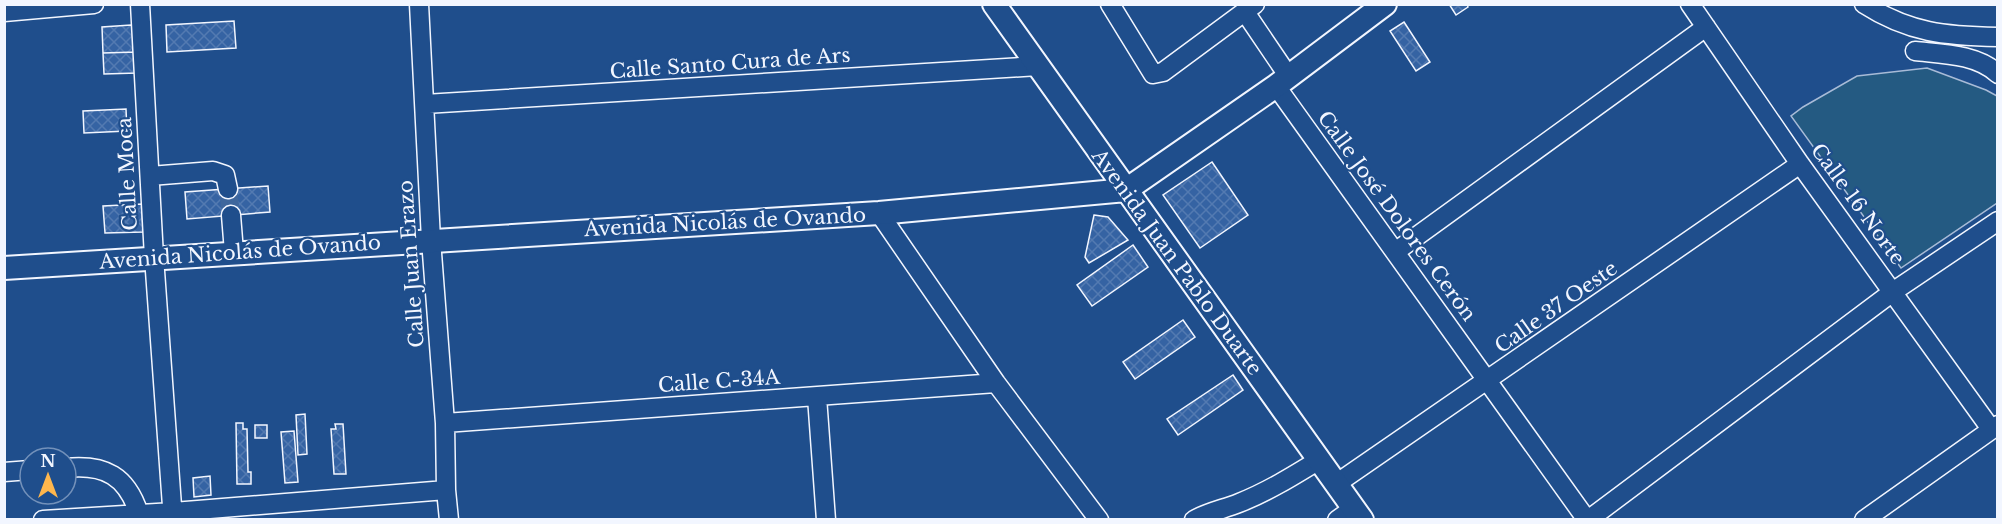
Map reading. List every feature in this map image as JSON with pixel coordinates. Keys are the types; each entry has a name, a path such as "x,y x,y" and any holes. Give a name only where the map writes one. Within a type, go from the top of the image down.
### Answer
{"main road":[{"name":"Avenida Juan Pablo Duarte","path":"994,4 1336,484 1351,516"},
{"name":"Avenida Nicolás de Ovando","path":"4,268 879,213 1126,190 1282,81 1383,5"}],"street":[{"path":"4,12 94,4"},
{"name":"Calle Moca","path":"140,4 154,258 173,516"},
{"name":"Calle Juan Erazo","path":"419,4 449,519"},
{"path":"1110,4 1153,74 1163,72 1250,8"},
{"name":"Calle 16 Norte","path":"1690,4 1800,164 1994,427"},
{"path":"1864,4 1913,28 1950,36 1998,37"},
{"name":"Calle José Dolores Cerón","path":"1250,8 1282,81 1395,252 1587,519"},
{"path":"1395,252 1706,27"},
{"path":"1915,51 1972,60 1991,68 1998,75"},
{"name":"Calle Santo Cura de Ars","path":"425,104 1038,66"},
{"name":"Calle 37 Oeste","path":"1336,484 1488,382 1800,164"},
{"path":"150,176 213,171 225,175 228,189"},
{"path":"879,213 996,383 1099,519"},
{"path":"231,215 234,252"},
{"path":"1587,519 1894,291 1998,221"},
{"name":"Calle C-34A","path":"445,423 996,383"},
{"path":"817,397 826,519"},
{"path":"1864,519 1994,427"},
{"path":"1194,519 1272,489 1319,460"},
{"path":"78,466 100,469 116,475 135,499 139,514"},
{"path":"43,519 139,514 173,516 446,490"}],"shaded area":[{"path":"1927,68 1997,96 1997,203 1901,268 1791,116 1857,76"}],"building":[{"path":"1449,4 1467,4 1468,7 1456,15"},
{"path":"234,21 236,48 167,52 166,25"},
{"path":"1404,22 1430,62 1416,71 1390,31"},
{"path":"131,25 135,29 136,52 103,53 102,27"},
{"path":"136,52 137,73 104,74 103,53"},
{"path":"126,109 127,131 84,133 83,111"},
{"path":"1212,162 1248,215 1200,248 1163,195"},
{"path":"268,186 270,212 187,219 185,192"},
{"path":"142,204 143,232 105,233 103,206"},
{"path":"1094,215 1108,217 1128,240 1089,263 1085,257"},
{"path":"1133,245 1148,267 1092,306 1077,285"},
{"path":"1183,320 1195,337 1135,379 1123,362"},
{"path":"1233,375 1243,390 1178,435 1167,419"},
{"path":"305,414 307,454 298,455 296,415"},
{"path":"236,423 243,423 243,429 247,429 248,472 251,472 251,484 237,484"},
{"path":"335,424 343,424 346,474 334,474 331,429 336,429"},
{"path":"255,425 267,425 267,438 255,438"},
{"path":"294,431 298,482 285,483 281,432"},
{"path":"210,476 211,495 194,497 193,478"}],"tunnel":[{"path":"228,189 231,215"}]}
